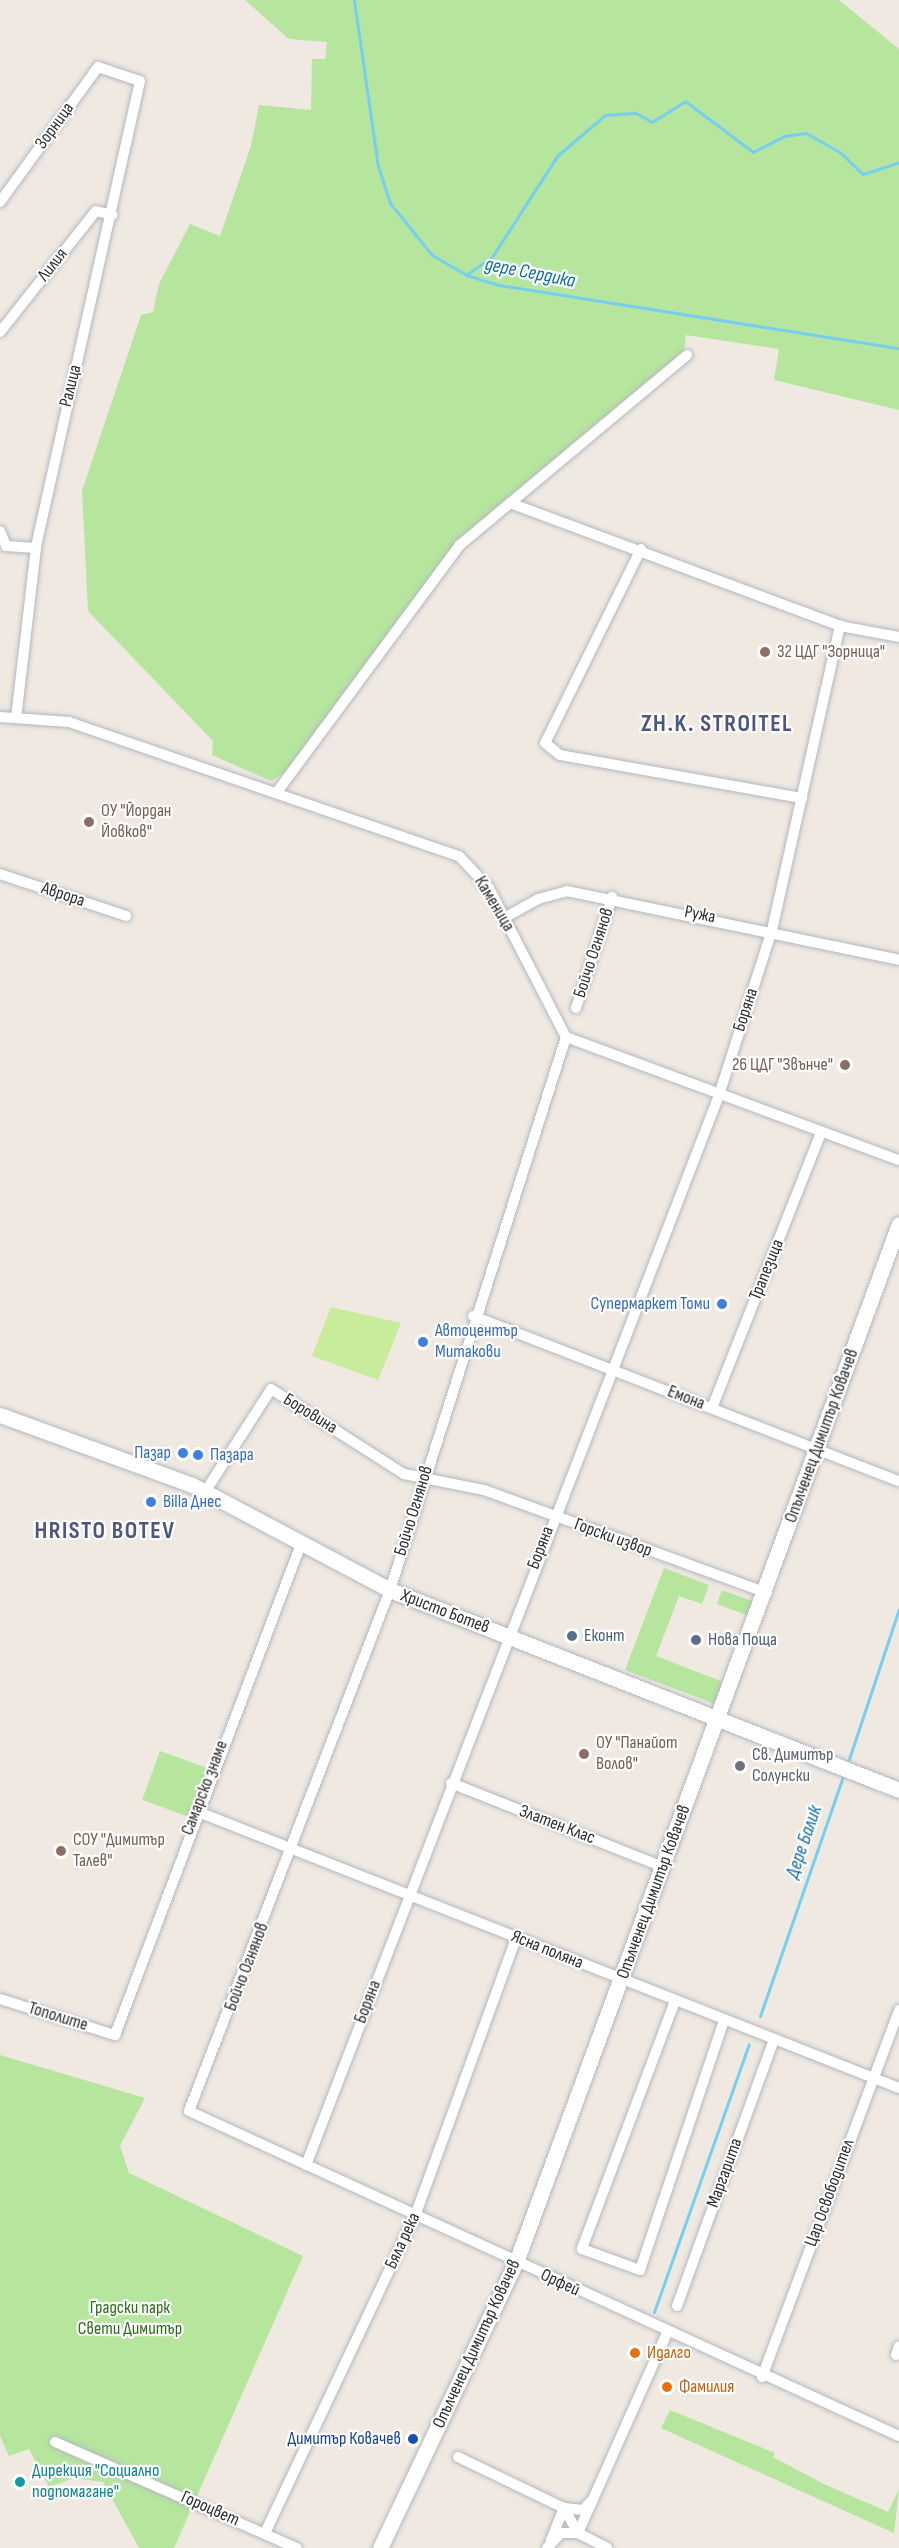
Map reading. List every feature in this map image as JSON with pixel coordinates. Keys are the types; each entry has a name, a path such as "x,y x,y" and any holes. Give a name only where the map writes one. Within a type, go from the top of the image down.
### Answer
{"street":[{"name":"Зорница","path":"0,202 98,67 118,73"},
{"name":"Ралица","path":"16,717 36,548 113,214 140,81 118,73"},
{"name":"Лилия","path":"0,332 96,211 113,214"},
{"path":"278,792 460,545 687,355"},
{"path":"510,503 641,549 840,626 899,637"},
{"path":"0,531 6,546 36,548"},
{"path":"641,549 545,743 560,755 802,798"},
{"name":"Боряна","path":"306,2165 553,1516 719,1095 772,930 840,626"},
{"name":"Каменица","path":"0,717 69,722 459,856 489,888 566,1037"},
{"name":"Аврора","path":"0,874 126,916"},
{"name":"Ружа","path":"504,918 553,894 612,897 772,930 899,960"},
{"name":"Бойчо Огнянов","path":"576,1008 612,897"},
{"path":"566,1037 899,1160"},
{"name":"Бойчо Огнянов","path":"189,2112 390,1590 473,1316 566,1037"},
{"name":"Трапезица","path":"712,1408 821,1133"},
{"name":"Опълченец Димитър Ковачев","path":"380,2548 516,2262 767,1593 899,1224"},
{"name":"Емона","path":"473,1316 899,1481"},
{"name":"Боровина","path":"205,1492 271,1389 404,1474 424,1478"},
{"name":"Христо Ботев","path":"0,1415 205,1492 390,1590 899,1790"},
{"name":"Горски извор","path":"424,1478 464,1484 767,1593"},
{"name":"Самарско знаме","path":"115,2035 196,1811 301,1544"},
{"name":"Златен Клас","path":"451,1783 663,1867"},
{"name":"Ясна поляна","path":"196,1811 724,2021 899,2088"},
{"name":"Бяла река","path":"265,2533 415,2216 516,1938"},
{"name":"Тополите","path":"0,1999 115,2035"},
{"path":"675,2001 582,2249 640,2270 724,2021"},
{"name":"Цар Освободител","path":"762,2377 899,2010"},
{"name":"Маргарита","path":"677,2306 774,2040"},
{"name":"Орфей","path":"189,2112 762,2377 899,2436"},
{"path":"549,2544 579,2533 667,2333"},
{"name":"Гороцвет","path":"55,2442 265,2533"},
{"path":"458,2457 564,2508 583,2511 593,2500"},
{"path":"564,2508 579,2533 608,2548"},
{"path":"549,2544 564,2508"},
{"path":"265,2533 297,2548"}],"green space":[{"path":"245,0 839,0 899,49 899,410 774,380 779,349 686,335 684,352 456,542 286,772 271,781 212,755 213,741 88,611 82,491 141,315 153,312 159,284 190,224 220,236 251,146 259,105 311,110 312,59 325,59 327,42 289,39"},
{"path":"331,1307 401,1323 378,1380 312,1356"},
{"path":"664,1568 709,1585 702,1604 679,1596 656,1656 723,1682 715,1704 625,1670"},
{"path":"722,1590 753,1601 748,1615 717,1604"},
{"path":"160,1751 209,1769 191,1818 142,1800"},
{"name":"Градски парк Свети Димитър","path":"0,2055 145,2098 120,2146 129,2173 303,2256 174,2548 139,2548 103,2482 74,2478 49,2487 29,2449 9,2456 0,2436"},
{"path":"670,2410 775,2453 773,2457 824,2484 888,2512 899,2489 894,2533 661,2428"}],"waterway":[{"name":"дере Сердика","path":"354,0 378,166 390,203 432,255 466,275 499,285 899,348"},
{"path":"466,275 492,257 557,156 605,115 636,113 652,122 685,101 753,152 784,136 806,133 841,153 863,174 899,162"},
{"name":"Дере Балик","path":"847,1765 899,1609"},
{"name":"Дере Балик","path":"760,2016 844,1774"},
{"name":"Дере Балик","path":"654,2312 749,2044"}],"place":[{"name":"32 ЦДГ \"Зорница\"","path":"765,652"},
{"name":"ОУ \"Йордан Йовков\"","path":"89,822"},
{"name":"26 ЦДГ \"Звънче\"","path":"845,1065"},
{"name":"Супермаркет Томи","path":"722,1304"},
{"name":"Автоцентър Митакови","path":"423,1342"},
{"name":"Пазар","path":"183,1453"},
{"name":"Пазара","path":"198,1455"},
{"name":"Billa Днес","path":"151,1502"},
{"name":"Еконт","path":"572,1636"},
{"name":"Нова Поща","path":"696,1640"},
{"name":"ОУ \"Панайот Волов\"","path":"584,1754"},
{"name":"Св. Димитър Солунски","path":"740,1766"},
{"name":"СОУ \"Димитър Талев\"","path":"61,1851"},
{"name":"Идалго","path":"635,2353"},
{"name":"Фамилия","path":"667,2387"},
{"name":"Димитър Ковачев","path":"413,2439"},
{"name":"Дирекция \"Социално подпомагане\"","path":"20,2482"}],"district":[{"name":"ZH.K. STROITEL","path":"717,724"},
{"name":"HRISTO BOTEV","path":"105,1531"}]}
